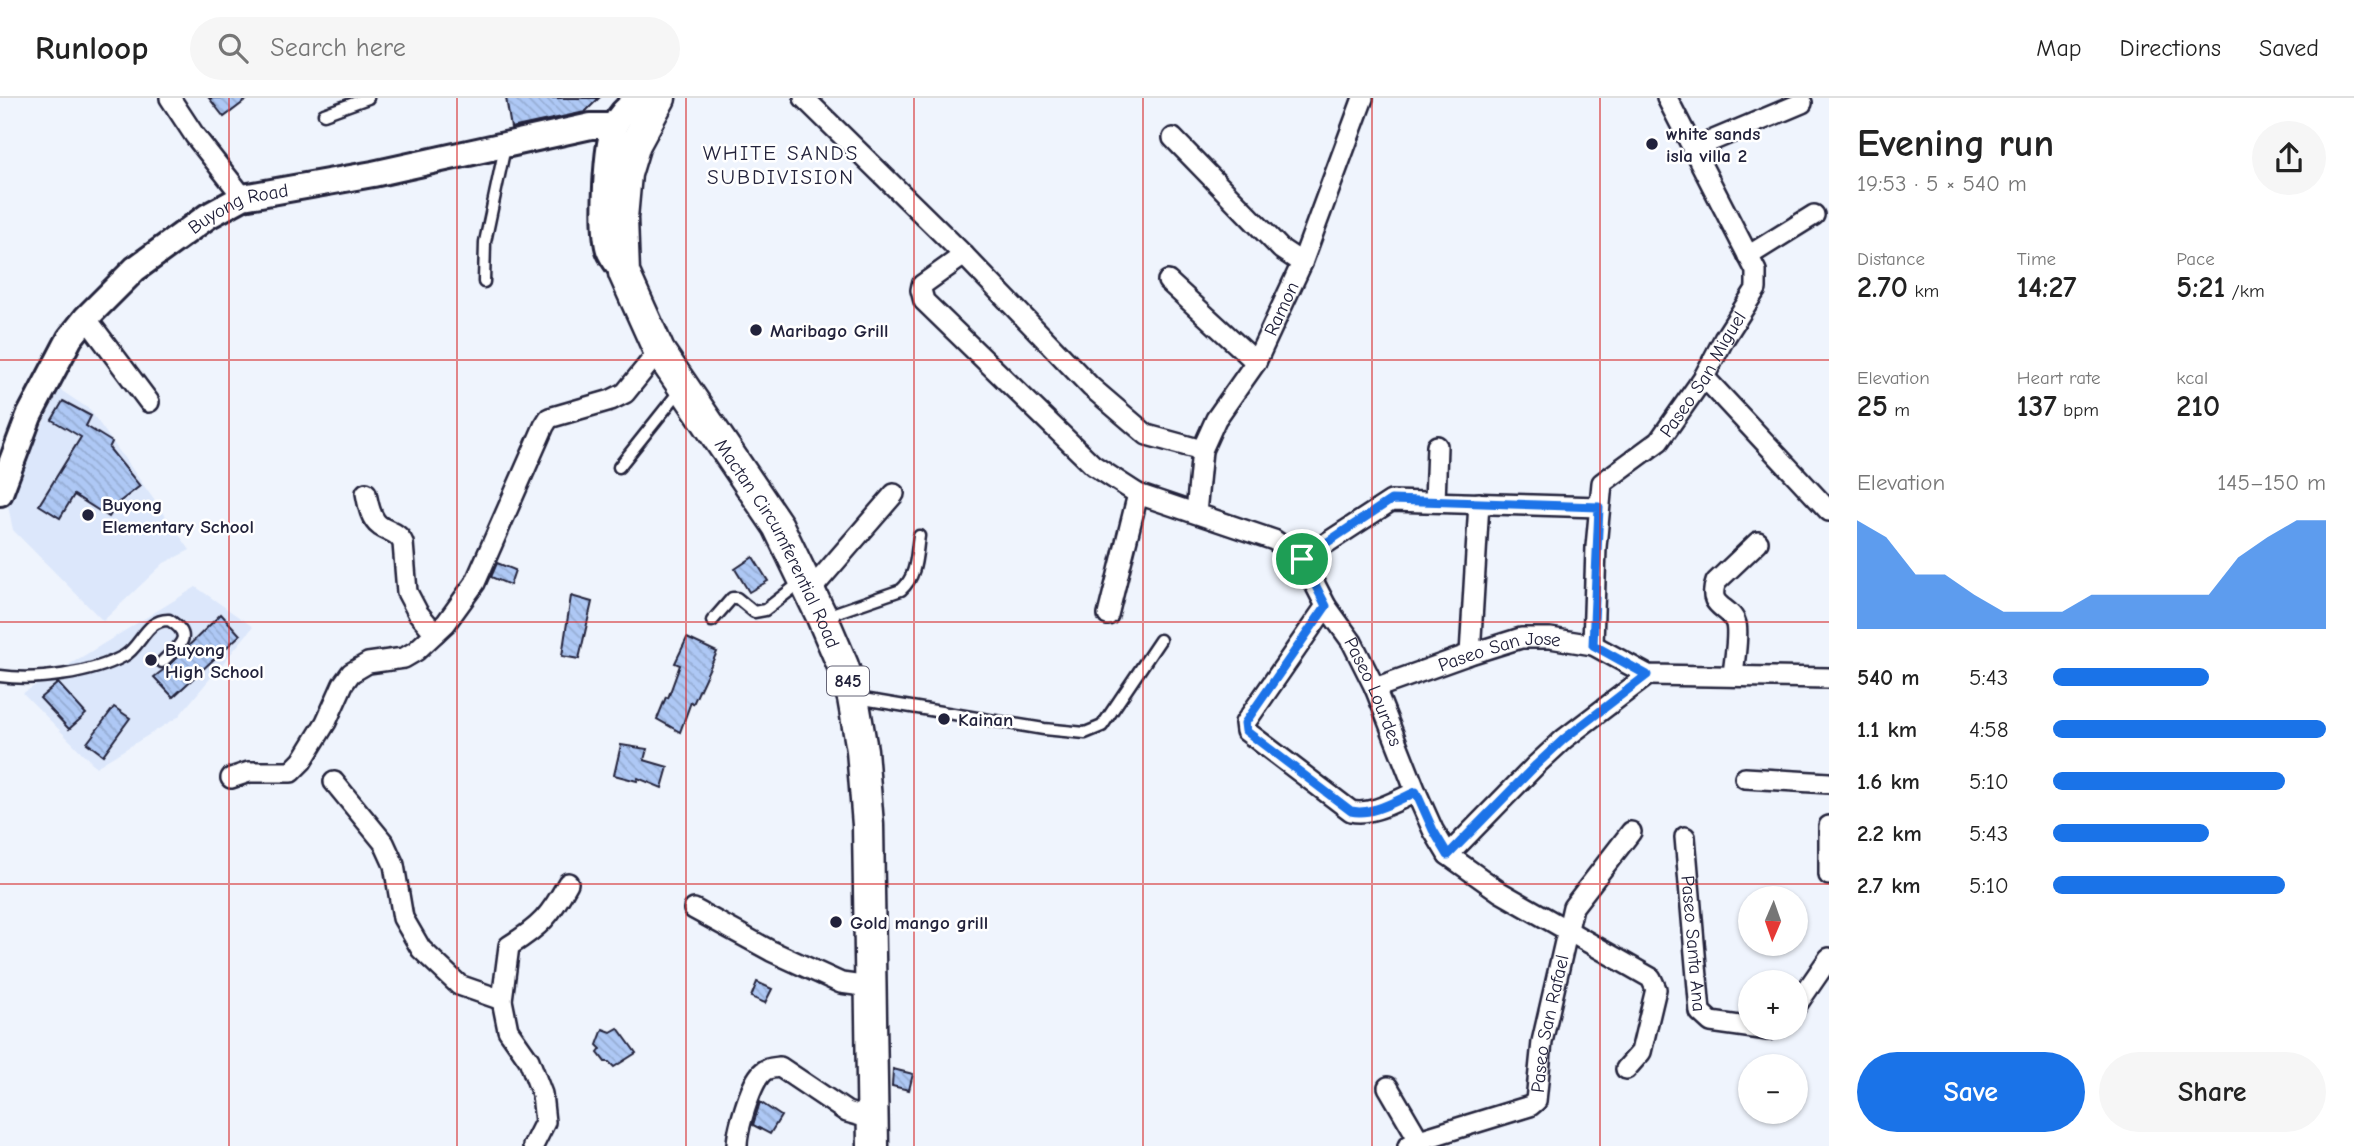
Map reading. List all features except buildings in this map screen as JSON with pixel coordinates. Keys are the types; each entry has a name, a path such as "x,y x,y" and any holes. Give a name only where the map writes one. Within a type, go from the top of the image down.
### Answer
{"main road":[{"name":"Mactan Circumferential Road","path":"660,98 635,144 625,174 622,218 624,273 659,351 778,526 843,666 853,698 862,750 868,825 872,1132"}],"street":[{"path":"170,98 195,136 243,197"},
{"path":"624,273 609,250 605,223 614,126 623,113 641,98"},
{"path":"804,98 964,256 1091,387 1147,435 1202,450"},
{"name":"Ramon","path":"1196,513 1202,450 1216,419 1256,362 1302,263 1363,98"},
{"name":"Paseo San Miguel","path":"1593,645 1602,483 1659,441 1704,377 1724,339 1756,289 1756,271 1667,98"},
{"path":"1692,149 1802,103"},
{"name":"Buyong Road","path":"0,493 29,416 70,338 135,269 208,216 243,197 373,174 591,126 614,126"},
{"path":"1173,138 1281,249 1302,263"},
{"path":"1748,256 1814,215"},
{"name":"Paseo Lourdes","path":"964,256 922,285 924,301 1093,465 1138,494 1274,540 1302,559 1326,606 1352,642 1375,688 1416,792 1448,855 1500,892 1654,982 1656,989 1640,1052 1626,1069"},
{"path":"1168,281 1256,362"},
{"path":"86,318 149,402"},
{"path":"231,778 248,772 290,772 308,751 326,722 343,684 351,673 368,663 404,658 416,651 446,623 475,583 549,418 611,400 625,393 659,351"},
{"path":"1704,377 1829,511"},
{"path":"1435,502 1437,446"},
{"path":"366,493 370,512 378,525 401,537 404,543 407,592 418,613 435,633"},
{"path":"812,596 894,494"},
{"path":"1108,615 1138,494"},
{"path":"1302,559 1391,500 1599,507"},
{"path":"1469,654 1479,503"},
{"path":"1733,675 1736,625 1732,617 1714,600 1712,591 1716,582 1758,542"},
{"path":"1326,606 1245,723 1246,731 1351,811 1368,811 1416,792"},
{"name":"Paseo San Jose","path":"1375,688 1521,638 1550,638 1593,645 1647,675 1829,678"},
{"path":"1448,855 1564,739 1647,675"},
{"path":"1745,778 1829,783"},
{"path":"334,782 384,842 394,865 403,918 421,949 459,985 502,1000"},
{"path":"1829,826 1829,876"},
{"name":"Paseo San Rafael","path":"1413,1143 1530,1106 1536,1101 1542,1042 1573,907 1631,832"},
{"name":"Paseo Santa Ana","path":"1685,836 1700,1012 1711,1022 1738,1026"},
{"path":"533,1146 545,1122 542,1094 528,1060 508,1030 502,1000 509,946 537,929 568,883"},
{"path":"694,909 771,951 841,983 870,987"},
{"path":"1808,989 1829,958"},
{"path":"737,1146 737,1136 746,1106 759,1076 768,1068 780,1067 872,1132"},
{"path":"1388,1087 1413,1143"}],"lane":[{"path":"324,114 368,98"},
{"path":"484,282 485,242 506,144"},
{"path":"620,467 684,386"},
{"path":"712,621 732,598 737,598 754,612 812,596 901,590 909,583 914,573 919,536"},
{"path":"0,676 64,674 92,669 128,654 155,623 169,620 180,627 184,637 162,662"},
{"path":"853,698 1044,729 1085,733 1102,726 1160,640"}],"shaded area":[{"name":"Buyong Elementary School","path":"59,389 89,409 190,550 164,563 103,621 13,530 7,501"},
{"name":"Buyong High School","path":"196,587 253,627 178,717 96,767 23,693"}],"place":[{"name":"white sands isla villa 2","path":"1652,144"},
{"name":"Maribago Grill","path":"756,330"},
{"name":"Buyong Elementary School","path":"88,515"},
{"name":"Buyong High School","path":"151,660"},
{"name":"Kainan","path":"944,719"},
{"name":"Gold mango grill","path":"836,922"}],"district":[{"name":"WHITE SANDS SUBDIVISION","path":"781,165"}],"route":[{"path":"1391,500 1599,507 1593,645 1647,675 1564,739 1448,855 1416,792 1368,811 1351,811 1246,731 1245,723 1326,606 1302,559 1391,500"}]}
